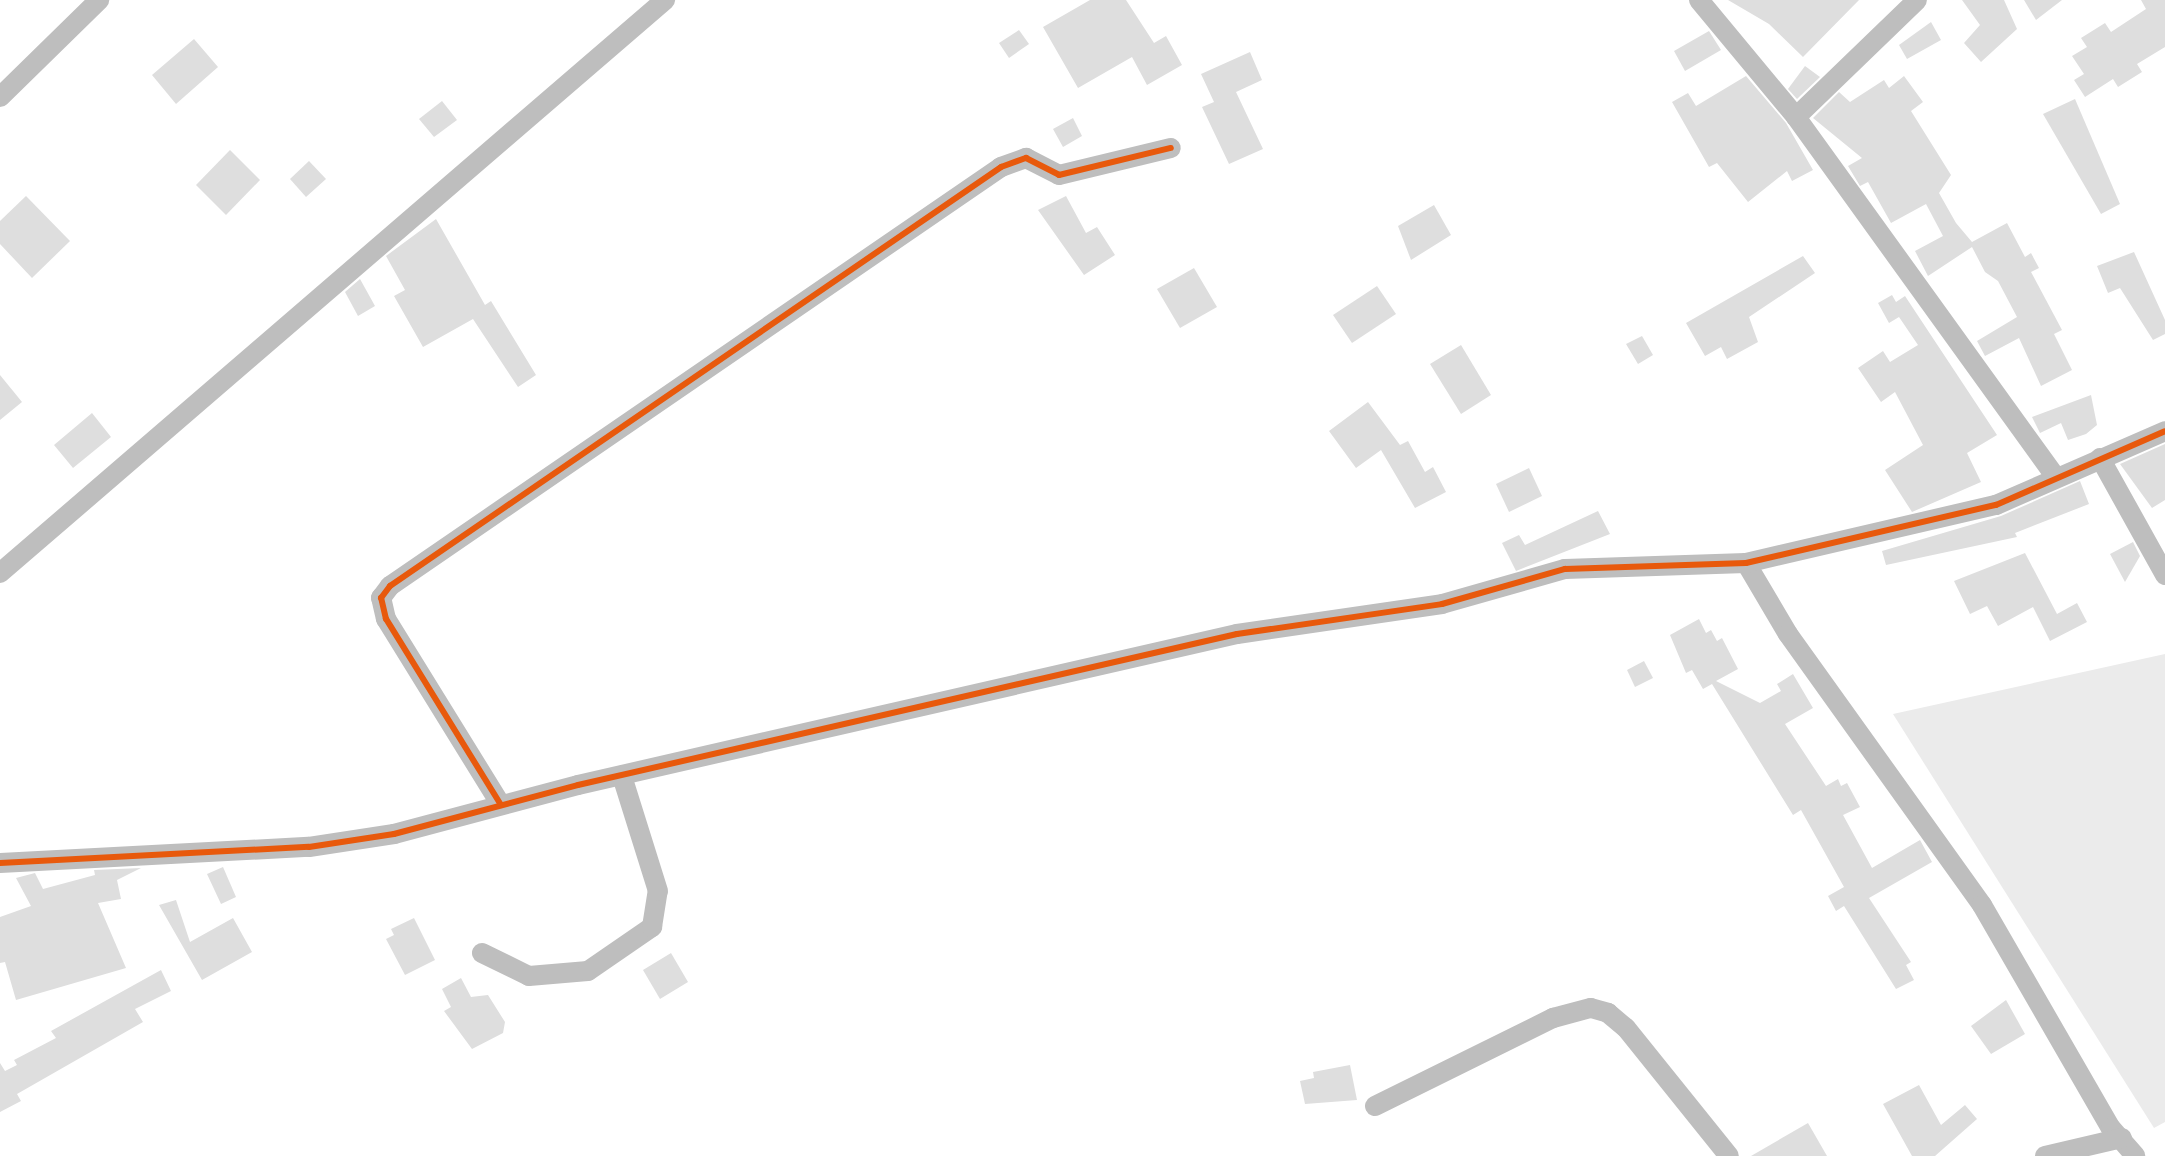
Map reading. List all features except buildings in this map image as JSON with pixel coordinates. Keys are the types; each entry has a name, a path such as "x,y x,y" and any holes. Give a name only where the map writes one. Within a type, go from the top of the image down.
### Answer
{"street":[{"path":"0,97 99,0"},
{"path":"0,573 665,0"},
{"path":"1796,117 1917,0"},
{"path":"1697,1 1796,117 2056,478"},
{"path":"501,805 386,619 381,598 390,586 1001,166 1026,158 1059,176 1171,148"},
{"path":"0,863 340,844 622,776 1248,632 1442,604 1565,569 1746,564 1996,505 2165,431"},
{"path":"2100,458 2165,576"},
{"path":"1746,564 1788,634 1982,905 2135,1156"},
{"path":"482,953 529,975 578,973 652,927 658,891 622,776"},
{"path":"1376,1106 1553,1018 1591,1008 1608,1013 1626,1028 1729,1156"},
{"path":"2045,1156 2122,1138"}],"shaded area":[{"path":"2165,654 2165,1122 2154,1128 1893,714"}],"cycle path":[{"path":"501,805 386,619 381,598 390,586 1001,167 1026,158 1059,175 1171,148"},
{"path":"0,863 309,847 394,834 578,785 1237,634 1442,604 1565,569 1746,563 1996,505 2165,431"}]}
